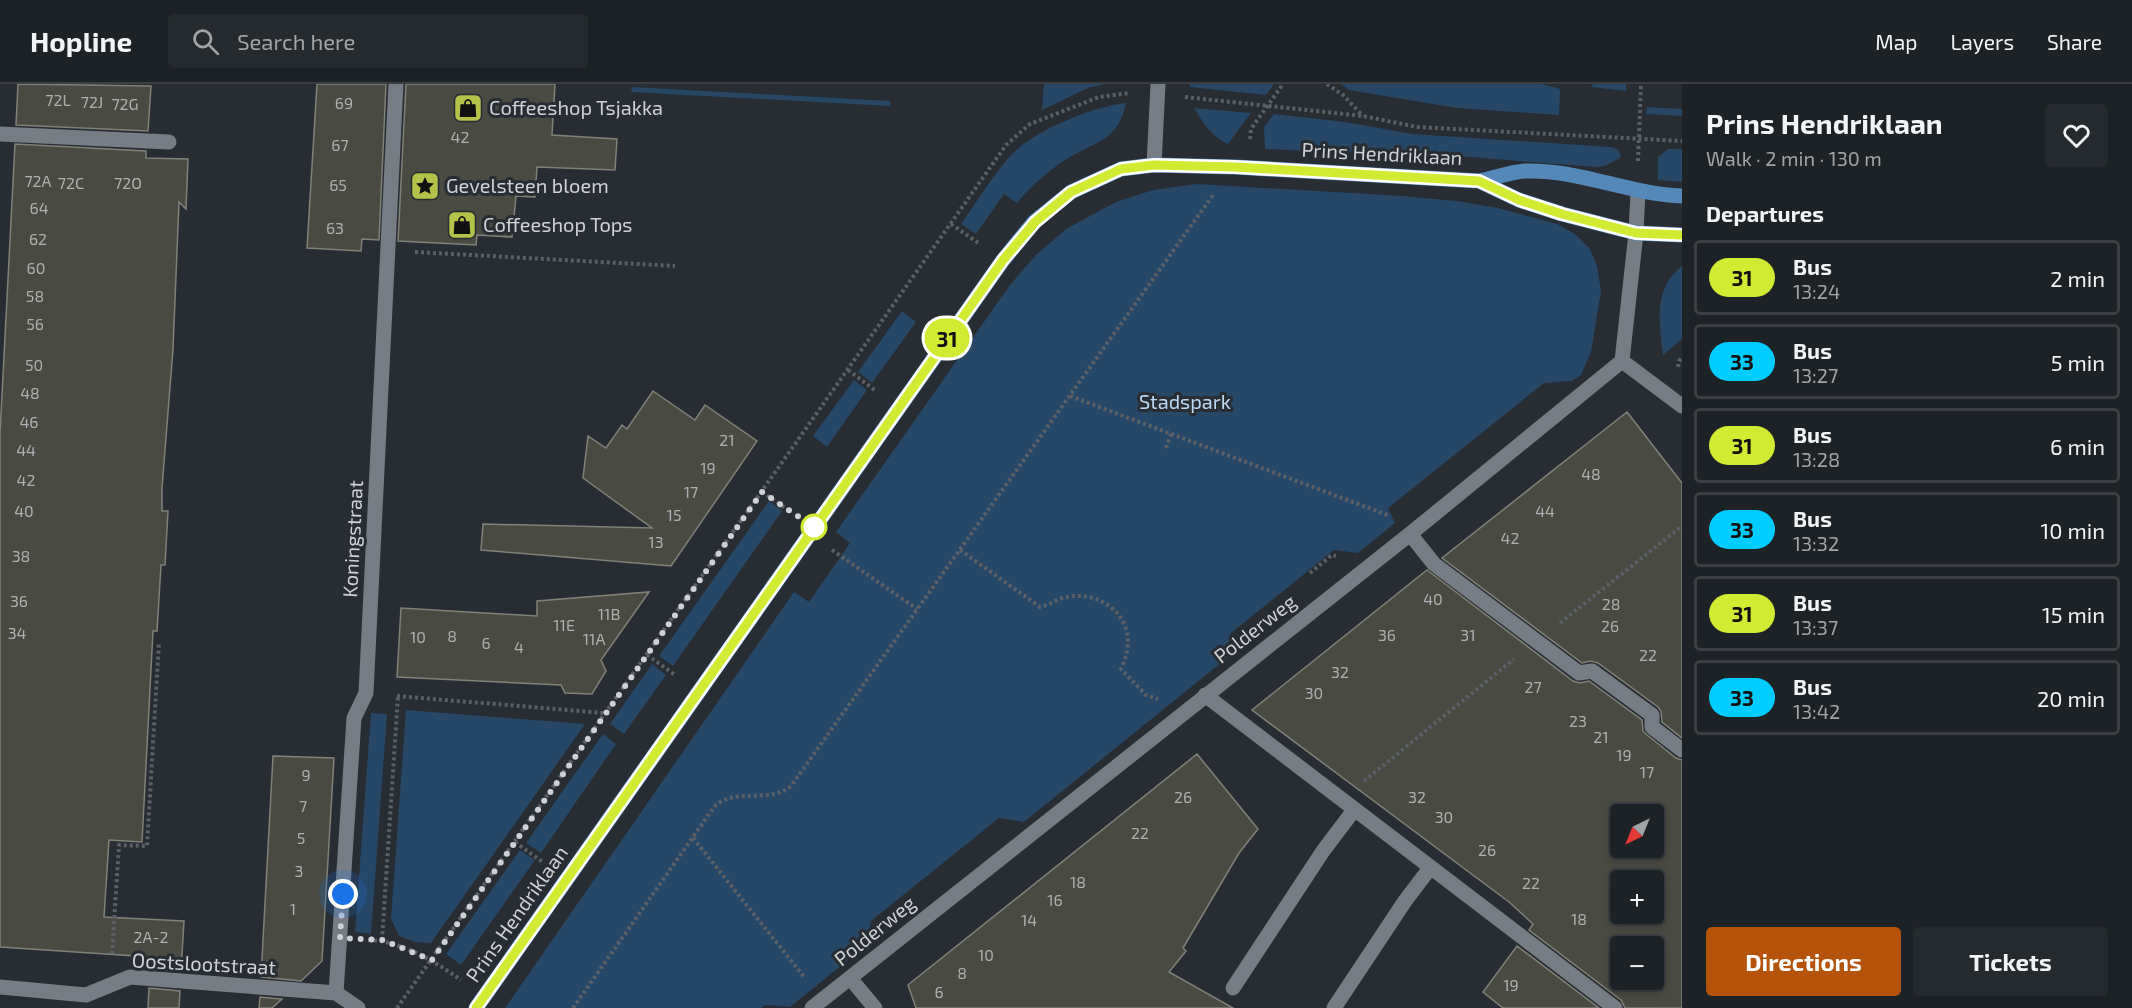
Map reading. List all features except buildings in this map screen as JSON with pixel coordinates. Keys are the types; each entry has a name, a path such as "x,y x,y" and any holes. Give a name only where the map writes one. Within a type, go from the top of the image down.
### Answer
{"main road":[{"name":"Prins Hendriklaan","path":"476,1008 1003,260 1035,222 1071,192 1121,169 1154,165 1235,167 1479,181 1519,200 1562,214 1636,233"},
{"path":"1479,181 1524,171 1557,174 1638,191 1682,196"},
{"path":"1636,233 1682,235"}],"street":[{"name":"Koningstraat","path":"336,993 354,718 366,693 396,84"},
{"path":"1154,165 1158,89"},
{"path":"0,134 168,142"},
{"path":"1638,191 1636,233 1622,361 1682,406"},
{"name":"Polderweg","path":"817,1004 1410,534 1622,361"},
{"path":"1410,534 1434,564 1536,641 1579,673 1592,671 1652,715 1652,727 1682,750"},
{"path":"1205,695 1616,1008"},
{"path":"1233,988 1323,851 1354,810"},
{"path":"1334,1008 1404,901 1430,868"},
{"name":"Oostslootstraat","path":"0,987 86,995 130,977 336,993"},
{"path":"850,978 875,1008"},
{"path":"336,993 358,1008"}],"path":[{"path":"573,1008 721,800 783,794 791,786 1235,167 1248,148 1251,129 1282,84"},
{"path":"1327,84 1343,95 1363,117"},
{"path":"1638,139 1641,84"},
{"path":"397,1008 1006,145 1030,124 1099,97 1158,89 1363,117 1417,127 1682,141"},
{"path":"951,224 1003,260"},
{"path":"388,251 675,266"},
{"path":"848,370 899,407"},
{"path":"1070,396 1383,512 1399,521 1410,534"},
{"path":"1166,448 1171,434"},
{"path":"762,492 814,527"},
{"path":"1354,810 1360,785 1536,641 1682,526"},
{"path":"960,550 1040,607 1055,600 1073,596 1093,597 1108,604 1125,625 1128,641 1127,654 1121,669 1146,695 1169,704 1178,716"},
{"path":"833,551 917,609"},
{"path":"110,985 119,845 147,846 159,642"},
{"path":"366,693 605,714"},
{"path":"382,940 398,696"},
{"path":"693,838 817,1004"},
{"path":"515,842 566,879"},
{"path":"340,938 382,940 432,960"}],"green space":[{"path":"1044,84 1105,84 1088,88 1042,110"},
{"path":"1190,84 1274,84 1266,95 1190,87"},
{"path":"1341,84 1542,84 1560,89 1559,115 1457,108 1349,90"},
{"path":"1593,84 1626,84 1626,91 1591,87"},
{"path":"632,87 890,101 890,106 631,92"},
{"path":"1126,103 1123,116 1111,133 1052,169 1017,203 1004,194 976,234 961,224 997,172 1020,146 1064,121 1097,109"},
{"path":"1647,107 1682,109 1682,116 1646,114"},
{"path":"1194,108 1251,113 1228,144 1213,134"},
{"path":"1274,114 1345,122 1412,134 1611,147 1617,149 1621,155 1620,158 1605,166 1596,167 1471,157 1265,149 1264,127"},
{"path":"1668,149 1682,149 1682,182 1658,180 1658,157"},
{"name":"Stadspark","path":"1197,184 1457,201 1498,208 1557,224 1575,234 1590,249 1597,266 1601,291 1591,352 1581,375 1572,381 1544,383 1388,508 1395,523 1358,553 1334,550 1230,634 1227,658 1024,822 999,818 871,921 868,944 790,1007 765,1005 761,1008 505,1008 794,592 809,602 850,543 836,532 1010,285 1036,255 1066,229 1116,202 1153,190"},
{"path":"1682,266 1682,339 1663,355 1660,330 1662,296 1666,285"},
{"path":"902,311 916,322 872,383 858,372"},
{"path":"854,380 867,390 827,447 813,436"},
{"path":"769,501 782,511 673,666 659,656"},
{"path":"652,664 666,675 624,734 610,724"},
{"path":"406,710 585,724 431,943 415,942 399,936 391,919"},
{"path":"371,713 387,714 371,934 355,932"},
{"path":"603,734 616,744 541,853 526,843"},
{"path":"520,850 535,860 461,965 446,954"}],"bus line":[{"name":"31","path":"476,1008 1003,260 1035,222 1071,192 1103,175 1121,169 1154,165 1235,167 1479,181 1519,200 1562,214 1636,233 1682,235"}],"place":[{"name":"Coffeeshop Tsjakka","path":"468,108"},
{"name":"Gevelsteen bloem","path":"425,186"},
{"name":"Coffeeshop Tops","path":"462,225"}],"route":[{"path":"343,894 340,938 382,940 432,960 762,492 814,527"}]}
